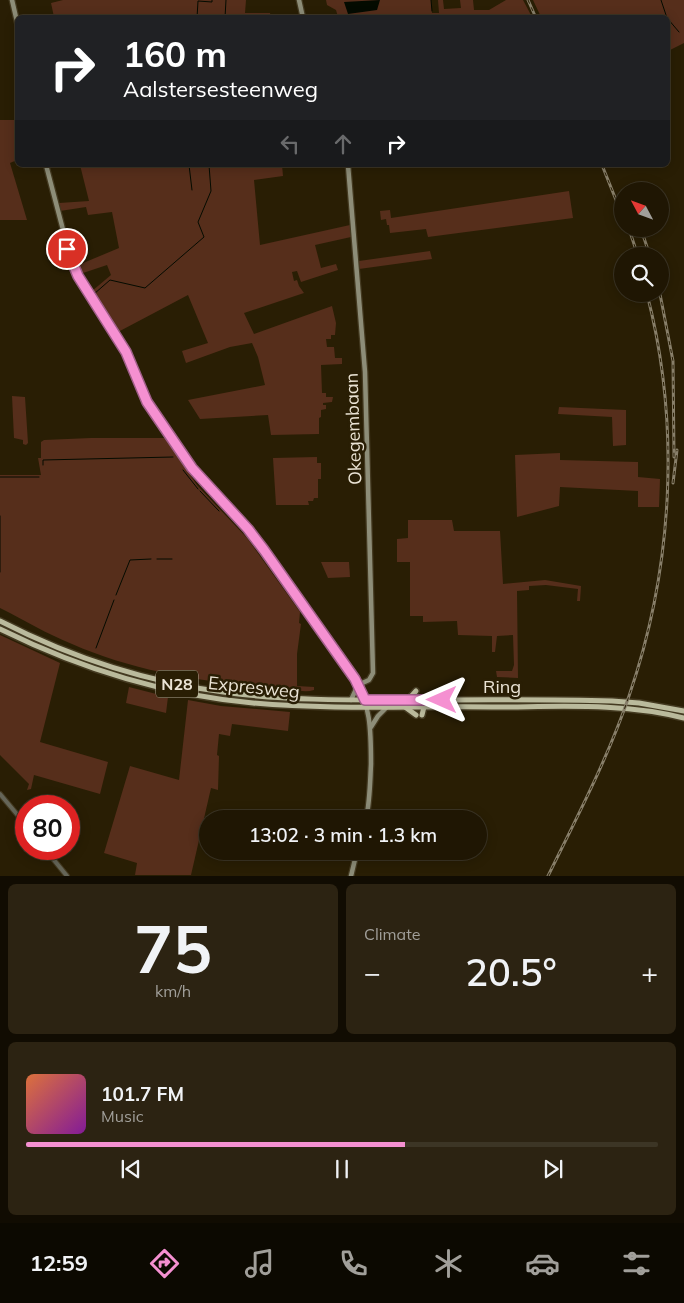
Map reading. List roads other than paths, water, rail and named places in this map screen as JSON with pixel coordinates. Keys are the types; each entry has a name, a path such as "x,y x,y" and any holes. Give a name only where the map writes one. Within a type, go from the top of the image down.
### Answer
{"highway":[{"name":"Expresweg","path":"0,621 79,656 120,670 160,680 207,690 254,696 351,700 366,703"},
{"name":"Expresweg","path":"0,629 41,648 78,662 112,674 166,688 206,696 253,702 299,705 366,703"},
{"path":"408,700 416,692"},
{"name":"Ring","path":"366,703 408,700 584,700 639,703 684,711"},
{"name":"Ring","path":"366,703 404,707 611,708 638,710 684,718"},
{"path":"404,707 419,715 424,707"}],"main road":[{"path":"12,0 15,15"},
{"path":"299,0 302,15"},
{"path":"47,167 72,264 120,342 147,402 192,468 260,545 358,685 366,703 370,728 370,790 367,810"},
{"name":"Okegembaan","path":"348,167 365,372 373,673 370,679 358,685"},
{"path":"351,700 358,685"},
{"path":"370,728 388,706"},
{"path":"351,876 355,860"}],"street":[{"path":"0,794 15,812"},
{"path":"54,860 67,876"}],"waterway":[{"path":"197,15 198,1 212,2 212,0"},
{"path":"225,15 226,0"},
{"path":"431,0 432,11"},
{"path":"661,0 666,15"},
{"path":"670,21 679,32"},
{"path":"189,167 192,190"},
{"path":"94,294 110,280 145,288 204,237 198,222 211,191 209,167"},
{"path":"43,465 43,460 173,457"},
{"path":"183,470 198,489"},
{"path":"0,477 39,477"},
{"path":"200,491 219,511"},
{"path":"0,516 0,572"},
{"path":"116,595 130,560 151,559"},
{"path":"157,559 172,559"},
{"path":"96,648 114,600"}],"railway":[{"path":"528,0 535,15"},
{"path":"603,167 614,195"},
{"path":"632,238 635,247"},
{"path":"644,238 647,247"},
{"path":"548,876 592,787 621,719 644,647 655,598 663,547 668,445 665,394 658,344 649,302"},
{"path":"662,302 673,361 674,457"},
{"path":"673,483 677,450"}]}
